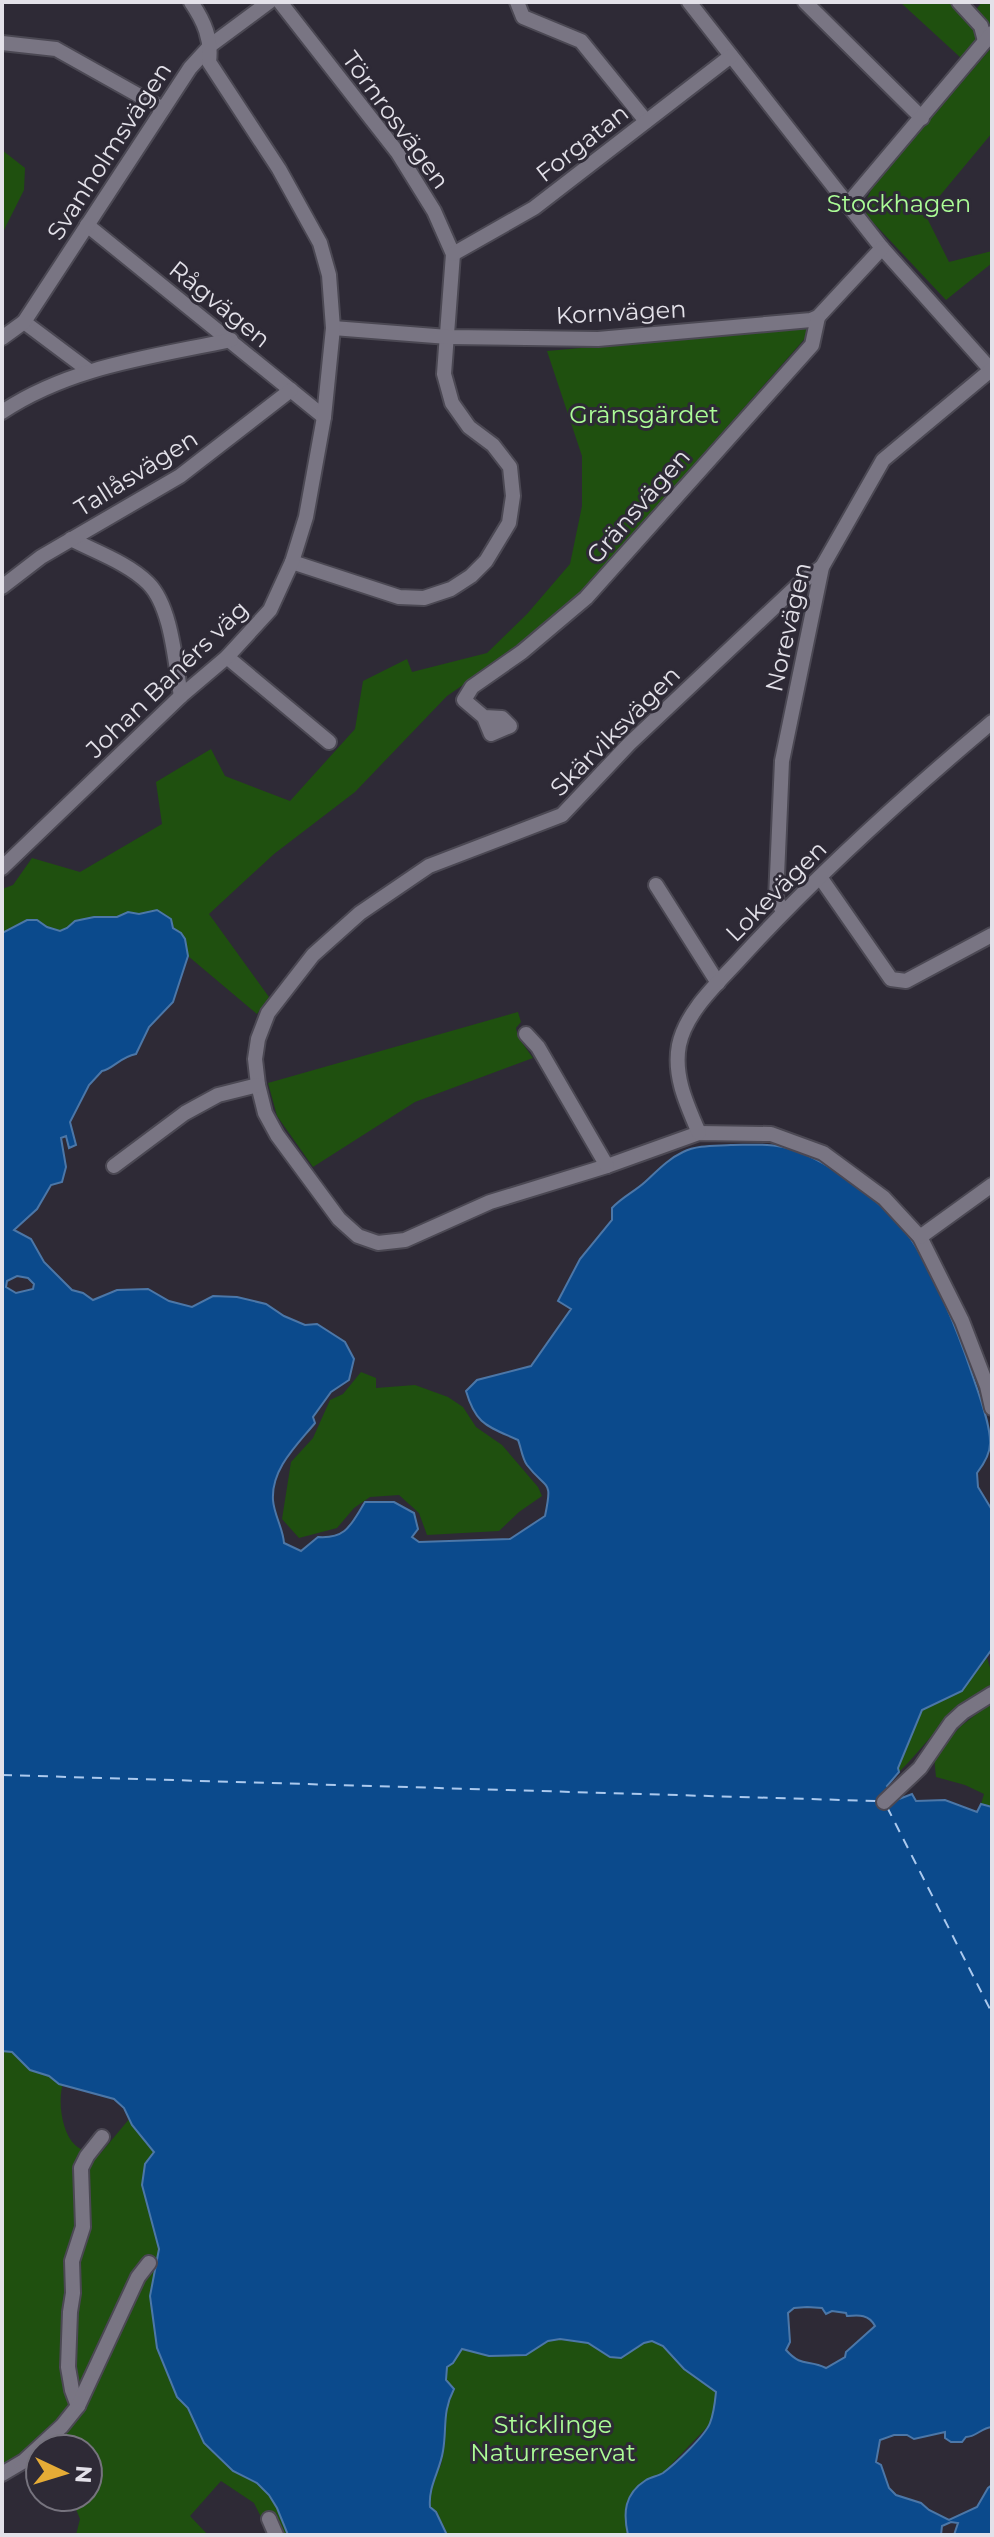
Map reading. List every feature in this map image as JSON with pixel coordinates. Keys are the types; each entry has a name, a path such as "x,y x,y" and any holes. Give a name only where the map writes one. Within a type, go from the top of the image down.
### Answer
{"street":[{"name":"Johan Banérs väg","path":"2,868 181,696 227,657 270,610 292,562 306,517 324,417 333,328 329,275 320,243 279,169 209,62 211,45 200,15 191,2"},
{"name":"Svanholmsvägen","path":"2,338 24,322 190,68 211,45 269,2"},
{"name":"Törnrosvägen","path":"280,2 398,153 434,211 453,254 444,374 452,403 469,427 493,445 510,467 513,496 509,523 486,561 451,589 424,598 399,597 292,562"},
{"path":"517,2 523,17 581,41 646,121"},
{"path":"689,2 882,248 992,370"},
{"path":"805,2 922,118"},
{"path":"847,205 989,37 959,2"},
{"path":"2,43 56,49 163,109"},
{"name":"Forgatan","path":"453,254 534,208 731,56"},
{"name":"Rågvägen","path":"87,225 324,417"},
{"path":"818,317 882,248"},
{"name":"Kornvägen","path":"333,328 448,337 598,339 818,317"},
{"name":"Gränsvägen","path":"484,717 464,700 472,687 522,652 586,598 812,345 818,317"},
{"path":"24,322 88,370"},
{"path":"2,412 47,387 88,370 231,340"},
{"name":"Norevägen","path":"783,911 776,899 782,761 822,567 883,460 992,370"},
{"name":"Tallåsvägen","path":"2,587 41,557 180,476 291,390"},
{"path":"71,539 130,570 148,583 160,600 171,638 181,696"},
{"name":"Skärviksvägen","path":"699,1133 607,1166 490,1202 405,1240 378,1243 358,1236 339,1219 277,1135 265,1113 258,1085 255,1059 258,1039 268,1013 313,955 360,913 429,866 562,815 629,744 799,584 822,567"},
{"path":"227,657 329,742"},
{"name":"Lokevägen","path":"699,1133 678,1077 679,1048 684,1029 703,1000 783,911 936,769 992,722"},
{"path":"820,877 891,979 906,981 992,935"},
{"path":"656,885 718,983"},
{"path":"526,1034 538,1047 607,1166"},
{"path":"114,1166 196,1107 218,1095 258,1085"},
{"path":"699,1133 771,1134 823,1153 884,1198 920,1237 962,1321 989,1386 992,1408"},
{"path":"920,1237 992,1185"},
{"path":"884,1802 920,1768 951,1723 992,1694"},
{"path":"78,2406 68,2367 72,2261 83,2227 81,2168 102,2137"},
{"path":"2,2474 24,2461 62,2426 78,2406 138,2277 149,2263"},
{"path":"269,2519 276,2535"}],"green space":[{"path":"900,2 950,2 976,25 978,41 961,58"},
{"path":"982,2 992,2 992,24 987,29 975,11"},
{"name":"Stockhagen","path":"992,47 992,133 926,216 949,262 992,251 992,263 946,300 867,216 865,203 873,186"},
{"path":"2,150 25,168 24,190 2,234"},
{"name":"Gränsgärdet","path":"815,327 557,620 447,696 355,792 274,854 209,914 269,997 257,1014 188,956 185,939 157,910 75,921 60,931 37,920 27,920 2,933 2,889 13,885 32,858 80,872 162,824 156,782 211,749 225,776 290,801 355,729 363,681 407,659 412,672 487,653 527,614 570,564 582,506 582,456 547,351"},
{"path":"518,1012 521,1022 516,1028 518,1037 533,1058 415,1102 313,1167 277,1116 268,1083"},
{"path":"361,1372 376,1378 376,1388 415,1385 448,1397 463,1407 476,1427 502,1445 538,1487 542,1496 499,1531 427,1535 419,1513 399,1495 370,1497 354,1508 337,1528 299,1538 282,1519 291,1462 313,1438 330,1400 343,1394"},
{"path":"987,1658 992,1687 952,1715 899,1772 897,1768 922,1710 962,1691"},
{"path":"992,1702 992,1807 981,1804 984,1794 936,1777 934,1756 961,1726"},
{"path":"12,2048 64,2081 61,2096 66,2132 80,2149 100,2154 135,2112 154,2149 257,2482 276,2502 288,2535 270,2535 254,2503 221,2481 190,2516 208,2535 76,2535 80,2519 78,2513 104,2513 104,2433 24,2433 24,2459 2,2472 2,2049"},
{"name":"Sticklinge Naturreservat","path":"651,2332 719,2387 710,2424 662,2474 647,2479 628,2535 447,2535 437,2512 430,2507 430,2485 441,2465 444,2449 448,2400 446,2367 462,2349 557,2333"}],"water":[{"path":"157,910 171,919 173,928 185,939 188,956 173,1002 149,1027 136,1054 102,1071 89,1085 70,1122 76,1145 69,1148 66,1136 61,1138 66,1167 62,1182 51,1185 37,1209 14,1230 31,1239 44,1262 72,1290 93,1300 117,1290 148,1289 169,1301 192,1307 213,1296 237,1297 266,1304 305,1325 317,1324 345,1342 354,1359 349,1380 331,1392 313,1417 315,1423 286,1458 273,1489 274,1506 284,1543 301,1551 318,1537 342,1533 365,1502 394,1502 414,1513 418,1529 412,1537 419,1542 510,1539 545,1516 548,1490 525,1462 518,1440 484,1423 474,1411 466,1391 477,1380 531,1366 571,1309 558,1301 580,1259 612,1220 612,1208 683,1152 706,1146 761,1145 784,1147 823,1163 888,1212 911,1239 929,1269 959,1338 983,1406 989,1433 988,1454 977,1473 978,1487 992,1510 992,1649 962,1691 922,1710 899,1772 887,1786 899,1799 912,1794 916,1801 945,1800 977,1812 981,1804 992,1807 992,2427 966,2437 962,2442 951,2442 945,2438 945,2432 914,2439 907,2435 894,2435 880,2440 876,2462 881,2465 889,2488 896,2495 921,2503 949,2520 977,2507 992,2485 992,2535 954,2535 958,2523 951,2522 942,2526 941,2535 628,2535 626,2512 633,2491 646,2480 663,2473 707,2429 716,2392 684,2369 663,2346 652,2341 621,2358 610,2357 588,2343 560,2339 548,2341 526,2355 489,2356 462,2349 447,2367 446,2380 454,2389 448,2405 443,2451 430,2499 430,2507 436,2512 447,2535 288,2535 269,2495 257,2483 233,2471 204,2443 188,2408 177,2397 157,2348 150,2296 159,2249 142,2185 145,2164 154,2152 132,2125 124,2108 114,2099 59,2084 49,2076 30,2070 12,2052 2,2051 2,933 27,920 37,920 60,931 75,921 117,917 128,912 139,914","holes":["17,1276 28,1278 34,1284 33,1289 16,1293 6,1287 7,1281","794,2308 822,2308 826,2314 832,2311 846,2313 847,2316 863,2316 875,2326 846,2352 845,2357 826,2368 801,2361 786,2350 790,2342 788,2313"]}],"ferry route":[{"path":"2,1775 876,1801"},
{"path":"887,1807 992,2013"}]}
